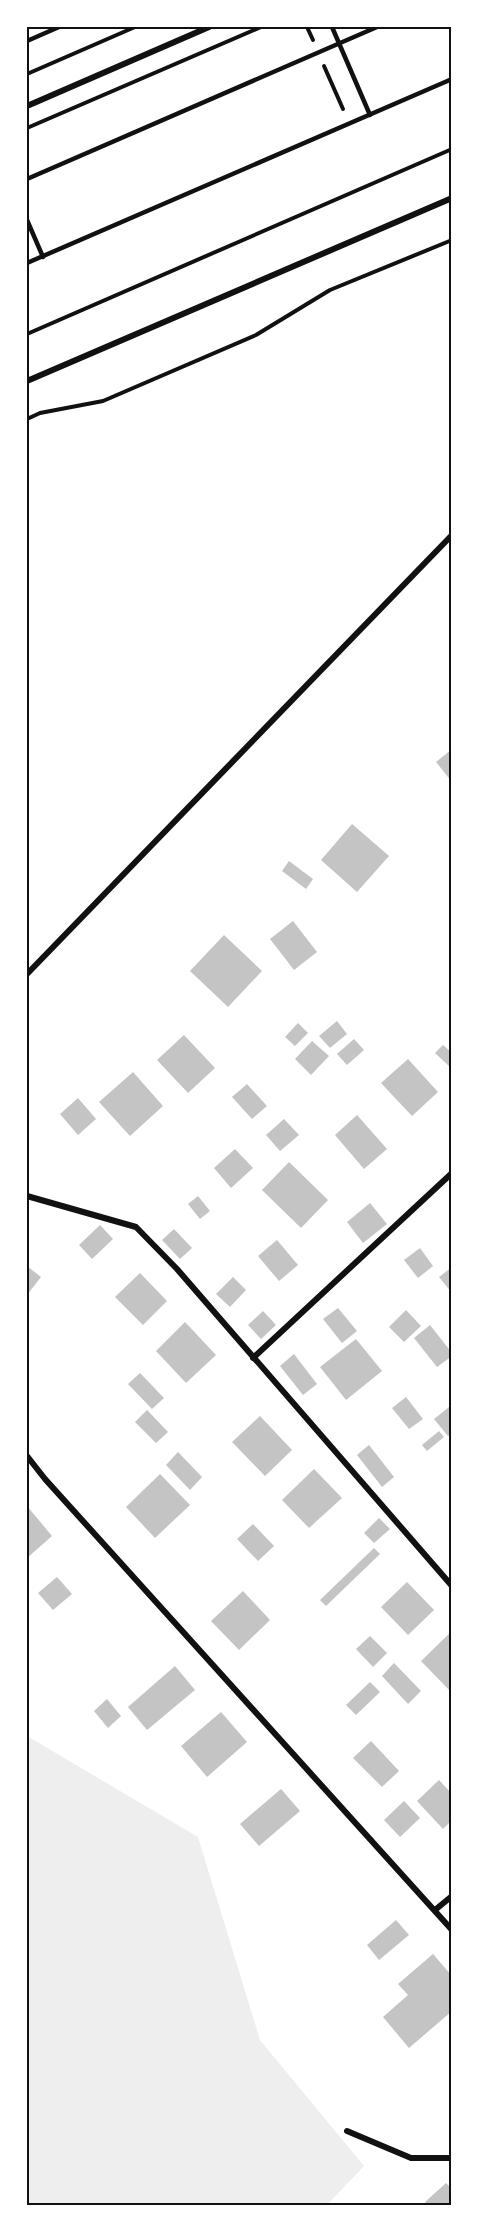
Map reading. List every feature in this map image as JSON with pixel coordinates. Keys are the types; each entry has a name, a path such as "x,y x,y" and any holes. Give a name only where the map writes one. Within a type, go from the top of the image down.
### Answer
{"street":[{"path":"27,106 210,27"},
{"path":"27,381 452,198"},
{"path":"27,974 452,535"},
{"path":"253,1358 452,1173"},
{"path":"27,1196 136,1227 177,1269 452,1586"},
{"path":"27,1456 452,1930"},
{"path":"435,1910 452,1896"},
{"path":"347,2131 411,2158 452,2158"}],"lane":[{"path":"27,41 59,27"},
{"path":"332,27 369,115"},
{"path":"27,179 377,27"},
{"path":"27,263 452,79"},
{"path":"27,220 43,257"}],"path":[{"path":"27,74 135,27"},
{"path":"27,128 261,27"},
{"path":"307,27 349,123"},
{"path":"27,334 452,149"},
{"path":"27,418 40,413 103,401 256,335 330,290 452,240"}],"shaded area":[{"path":"27,1736 198,1837 260,2040 364,2166 327,2205 27,2205"}],"building":[{"path":"452,749 452,782 436,762"},
{"path":"352,824 389,856 357,892 321,860"},
{"path":"289,861 313,879 306,889 282,871"},
{"path":"293,921 317,952 294,970 270,939"},
{"path":"224,935 262,971 228,1007 190,971"},
{"path":"337,1021 347,1034 330,1048 319,1036"},
{"path":"298,1023 308,1033 295,1046 285,1037"},
{"path":"184,1035 215,1068 188,1093 157,1060"},
{"path":"354,1039 364,1050 347,1065 337,1054"},
{"path":"312,1041 329,1056 311,1075 295,1059"},
{"path":"443,1045 452,1053 451,1068 435,1053"},
{"path":"408,1059 438,1092 412,1116 381,1083"},
{"path":"133,1072 163,1106 130,1136 99,1102"},
{"path":"247,1084 267,1106 252,1119 232,1097"},
{"path":"78,1098 96,1119 78,1135 60,1114"},
{"path":"357,1115 387,1149 364,1169 335,1135"},
{"path":"284,1119 299,1135 280,1151 266,1135"},
{"path":"235,1149 253,1168 231,1188 214,1168"},
{"path":"289,1162 328,1200 301,1228 262,1190"},
{"path":"198,1196 210,1211 200,1219 188,1204"},
{"path":"370,1203 387,1224 363,1243 347,1222"},
{"path":"100,1225 113,1239 92,1259 79,1245"},
{"path":"174,1229 192,1248 180,1259 162,1240"},
{"path":"277,1240 298,1265 279,1281 258,1256"},
{"path":"420,1248 433,1266 418,1278 404,1260"},
{"path":"27,1266 41,1277 27,1295"},
{"path":"452,1267 452,1293 439,1277"},
{"path":"140,1273 167,1301 143,1325 115,1297"},
{"path":"233,1277 246,1290 230,1307 216,1294"},
{"path":"338,1308 357,1331 342,1343 323,1319"},
{"path":"406,1310 421,1326 404,1342 389,1327"},
{"path":"263,1311 276,1325 261,1339 248,1325"},
{"path":"185,1322 216,1355 186,1383 156,1351"},
{"path":"430,1325 452,1353 452,1356 437,1367 414,1338"},
{"path":"356,1339 382,1371 346,1400 320,1367"},
{"path":"294,1354 317,1384 303,1395 280,1366"},
{"path":"140,1373 164,1398 152,1409 128,1384"},
{"path":"406,1397 423,1419 409,1429 392,1408"},
{"path":"449,1407 452,1412 452,1433 448,1436 434,1419"},
{"path":"147,1410 168,1432 156,1443 135,1422"},
{"path":"260,1416 292,1450 265,1476 232,1442"},
{"path":"439,1431 444,1437 427,1451 422,1445"},
{"path":"369,1445 394,1477 382,1487 357,1455"},
{"path":"178,1452 202,1477 190,1490 166,1465"},
{"path":"314,1469 342,1498 309,1528 282,1500"},
{"path":"160,1474 190,1505 155,1538 126,1507"},
{"path":"27,1506 52,1536 27,1558"},
{"path":"379,1518 390,1529 374,1543 364,1533"},
{"path":"253,1524 274,1546 258,1561 237,1539"},
{"path":"374,1548 380,1554 326,1606 320,1600"},
{"path":"57,1577 72,1594 53,1610 38,1593"},
{"path":"407,1582 434,1610 408,1635 381,1607"},
{"path":"243,1591 270,1620 239,1650 211,1621"},
{"path":"452,1631 452,1693 421,1661"},
{"path":"370,1636 387,1653 373,1667 356,1649"},
{"path":"394,1663 421,1691 408,1704 382,1676"},
{"path":"175,1666 195,1690 147,1730 128,1707"},
{"path":"370,1682 380,1692 356,1715 346,1705"},
{"path":"107,1699 121,1716 108,1728 94,1711"},
{"path":"221,1712 247,1742 207,1777 181,1746"},
{"path":"371,1741 399,1771 382,1787 353,1758"},
{"path":"439,1780 452,1794 452,1820 443,1829 417,1801"},
{"path":"281,1789 300,1811 259,1846 240,1824"},
{"path":"404,1801 420,1818 400,1837 384,1820"},
{"path":"396,1920 409,1935 379,1960 367,1945"},
{"path":"433,1954 452,1976 452,2011 409,2048 383,2017 408,1995 398,1984"},
{"path":"446,2183 452,2189 452,2205 428,2205 425,2202"}]}
